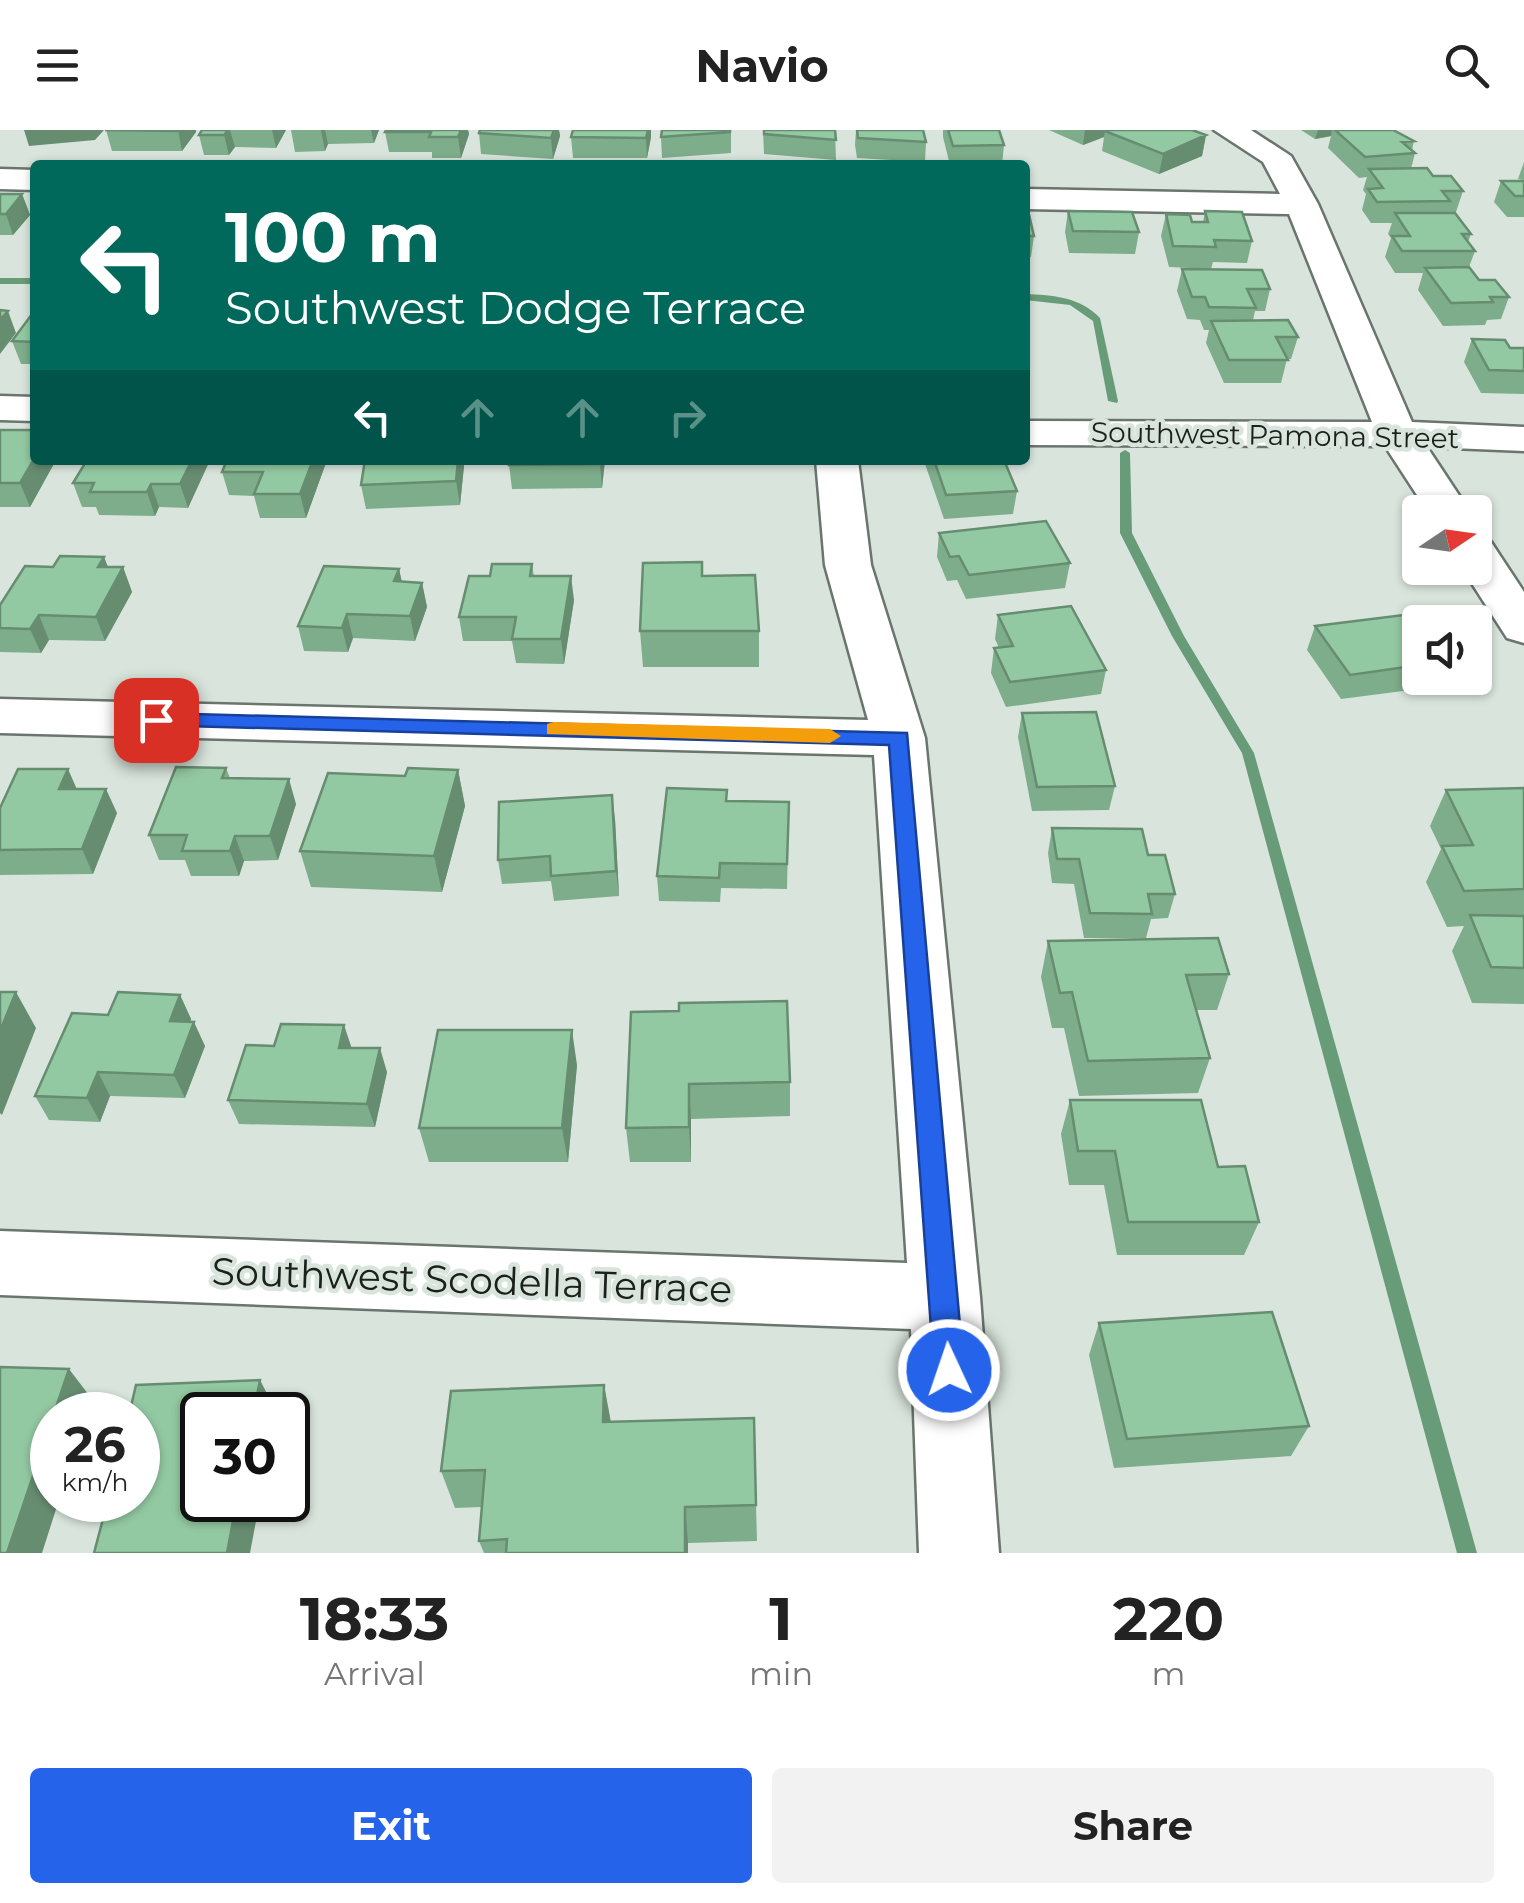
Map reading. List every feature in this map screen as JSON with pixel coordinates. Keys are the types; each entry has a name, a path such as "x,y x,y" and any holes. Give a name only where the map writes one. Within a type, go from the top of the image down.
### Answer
{"street":[{"path":"1229,130 1275,156 1302,204 1398,434 1438,495"},
{"path":"0,179 30,180"},
{"path":"1030,199 1302,204"},
{"path":"0,408 30,409"},
{"name":"Southwest Pamona Street","path":"1030,433 1398,434 1524,439"},
{"path":"838,465 848,565 899,738 945,1298 959,1553"},
{"path":"1492,578 1524,628"},
{"path":"0,716 899,738"},
{"name":"Southwest Scodella Terrace","path":"0,1263 945,1298"}],"building":[{"path":"202,130 228,130 224,135 199,135"},
{"path":"386,130 461,130 458,137 429,137 431,132"},
{"path":"554,130 551,138 479,133"},
{"path":"573,130 648,130 646,138 571,137"},
{"path":"662,130 730,130 730,132 661,137"},
{"path":"764,130 835,130 836,140 764,134"},
{"path":"857,130 923,130 926,142 858,138"},
{"path":"948,130 999,130 1004,145 953,146"},
{"path":"1192,130 1206,135 1163,154 1105,131"},
{"path":"1335,130 1393,130 1414,141 1402,142 1415,153 1365,157"},
{"path":"1427,168 1433,176 1451,176 1463,191 1442,191 1450,201 1377,202 1368,189 1383,188 1369,169"},
{"path":"1501,181 1524,181 1524,196 1515,196"},
{"path":"0,194 22,194 6,214 0,214"},
{"path":"1068,211 1132,212 1139,232 1073,231"},
{"path":"1205,211 1242,212 1252,241 1214,240 1216,247 1173,246 1166,214 1190,215 1192,222 1208,222"},
{"path":"1395,213 1455,213 1471,234 1462,234 1475,251 1402,251 1392,236 1410,236"},
{"path":"1469,267 1479,280 1495,280 1509,297 1490,297 1493,302 1451,303 1425,268"},
{"path":"1182,269 1262,270 1270,289 1247,289 1256,308 1209,307 1205,297 1192,297"},
{"path":"30,317 30,342 12,341"},
{"path":"1288,320 1298,337 1276,337 1288,360 1229,360 1211,321"},
{"path":"1472,339 1505,340 1510,348 1524,348 1524,371 1489,370"},
{"path":"0,430 30,430 30,465 20,483 0,483"},
{"path":"84,465 190,465 180,484 151,484 147,492 90,492 94,483 73,483"},
{"path":"225,465 311,465 300,494 254,494 263,472 222,472"},
{"path":"364,465 458,465 456,481 361,485"},
{"path":"936,465 1006,465 1017,491 946,495"},
{"path":"1046,521 1070,563 969,575 959,556 950,557 939,533"},
{"path":"60,556 104,557 98,567 123,567 96,617 39,615 30,629 0,628 0,605 25,566 53,567"},
{"path":"702,562 702,576 755,575 759,631 640,631 643,563"},
{"path":"492,564 532,564 530,576 571,576 561,639 512,639 516,617 459,617 469,576 490,576"},
{"path":"324,566 399,569 394,581 422,583 410,616 347,614 342,628 298,626"},
{"path":"1071,606 1106,670 1010,682 994,648 1013,646 998,615"},
{"path":"1402,615 1402,668 1350,675 1315,626"},
{"path":"1096,712 1115,786 1037,787 1022,713"},
{"path":"176,767 226,768 222,778 289,779 270,836 235,836 230,851 182,851 187,835 149,835"},
{"path":"408,768 458,770 434,856 300,851 328,773 405,776"},
{"path":"18,769 68,769 59,789 106,789 82,849 0,850 0,808"},
{"path":"667,788 727,790 726,801 789,802 787,864 720,863 719,878 657,876"},
{"path":"1524,788 1524,889 1464,891 1442,846 1473,845 1446,790"},
{"path":"612,795 616,871 551,876 550,856 498,860 499,802"},
{"path":"1052,828 1142,829 1148,855 1165,855 1175,894 1148,894 1152,914 1090,913 1079,859 1057,859"},
{"path":"1470,915 1524,916 1524,968 1491,967"},
{"path":"1218,938 1229,974 1186,975 1210,1058 1088,1061 1072,992 1060,993 1048,941"},
{"path":"0,992 16,992 0,1031"},
{"path":"118,992 180,995 170,1021 194,1022 174,1075 98,1072 87,1098 35,1096 72,1013 108,1015"},
{"path":"787,1001 790,1082 689,1084 689,1127 626,1128 631,1012 679,1011 679,1003"},
{"path":"281,1024 344,1025 339,1048 380,1048 367,1104 228,1100 246,1045 274,1046"},
{"path":"438,1030 572,1030 562,1128 419,1128"},
{"path":"1070,1100 1201,1100 1218,1167 1245,1166 1259,1222 1128,1222 1115,1151 1078,1151"},
{"path":"1272,1312 1309,1426 1127,1439 1099,1323"},
{"path":"0,1367 69,1369 61,1392 30,1392 30,1485 7,1553 0,1553"},
{"path":"260,1380 258,1392 180,1392 180,1522 233,1522 227,1553 94,1553 102,1522 160,1522 160,1392 134,1392 136,1385"},
{"path":"604,1385 603,1422 754,1418 756,1505 685,1507 685,1553 506,1553 507,1539 479,1541 485,1470 441,1471 451,1391"}],"waterway":[{"path":"0,281 30,281"},
{"path":"1030,297 1074,303 1097,320 1113,401"},
{"path":"1125,453 1126,533 1178,636 1248,753 1467,1553"}],"slow traffic":[{"path":"554,729 830,736"}],"route":[{"path":"156,720 899,738 949,1370"}]}
